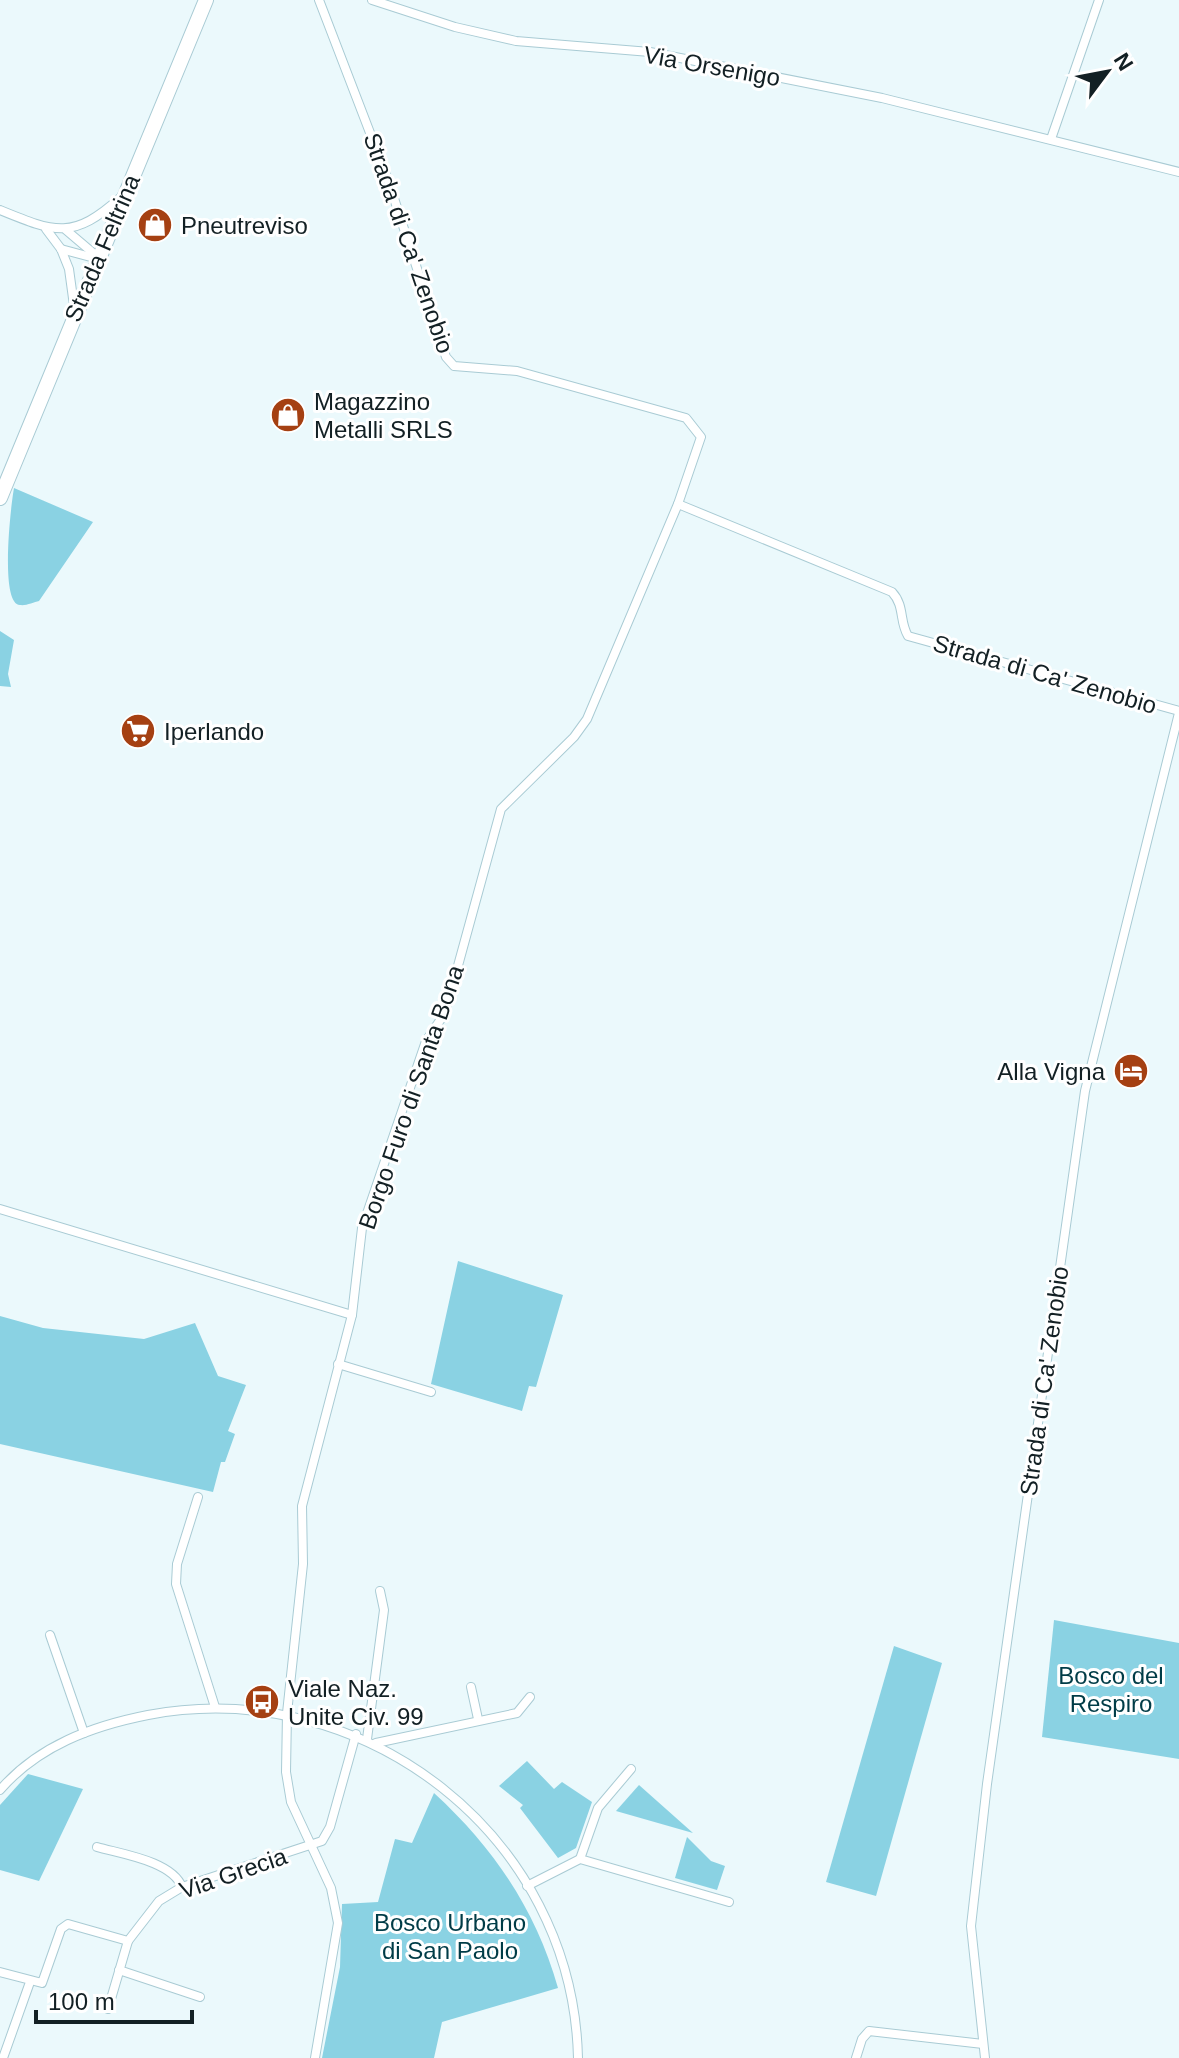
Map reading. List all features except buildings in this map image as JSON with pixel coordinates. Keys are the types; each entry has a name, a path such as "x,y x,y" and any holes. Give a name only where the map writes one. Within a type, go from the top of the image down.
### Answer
{"main road":[{"name":"Strada Feltrina","path":"0,498 206,0"}],"street":[{"name":"Strada di Ca' Zenobio","path":"319,0 387,177 446,357 454,366 517,371 686,418 701,437 678,504 892,592 902,605 903,627 908,636 1179,712 1085,1091 987,1784 971,1926 985,2058"},
{"name":"Via Orsenigo","path":"372,0 455,27 516,41 650,52 882,98 1179,172"},
{"path":"1051,139 1099,0"},
{"path":"0,210 46,229 66,230 99,217 125,194"},
{"path":"46,229 61,249 69,269 75,314"},
{"path":"66,230 99,259"},
{"path":"61,249 99,259"},
{"name":"Borgo Furo di Santa Bona","path":"315,2058 338,1923 331,1888 287,1788 287,1713 303,1564 302,1506 352,1315 362,1228 426,1041 445,1013 501,809 574,737 587,719 678,504"},
{"path":"0,1209 352,1315"},
{"path":"338,1364 431,1392"},
{"path":"198,1497 177,1564 176,1584 215,1707"},
{"path":"371,1741 384,1610 380,1591"},
{"path":"50,1635 84,1733"},
{"path":"471,1687 478,1719"},
{"path":"371,1741 517,1713 530,1697"},
{"path":"0,1790 42,1753 84,1733 159,1713 215,1707 287,1713 356,1734 418,1769 467,1811 527,1886 549,1931 570,1994 578,2058"},
{"path":"311,1846 322,1841 328,1832 356,1734"},
{"path":"580,1859 598,1808 631,1769"},
{"name":"Via Grecia","path":"108,2009 128,1941 159,1901 182,1887 311,1846"},
{"path":"97,1847 164,1869 176,1877 182,1887"},
{"path":"527,1886 580,1859 729,1902"},
{"path":"0,1972 42,1983 61,1929 68,1924 128,1941"},
{"path":"119,1970 200,1997"},
{"path":"3,2058 30,1982"},
{"path":"856,2058 862,2039 869,2031 983,2044"}],"green space":[{"path":"14,488 93,522 39,601 22,605 14,601 8,574"},
{"path":"0,631 14,640 8,674 11,687 0,686"},
{"path":"458,1261 563,1295 536,1387 529,1386 522,1411 431,1384"},
{"path":"0,1316 43,1328 144,1339 195,1323 218,1376 246,1385 228,1431 235,1434 225,1462 221,1462 213,1492 0,1444"},
{"name":"Bosco del Respiro","path":"1054,1620 1179,1643 1179,1759 1042,1737"},
{"path":"894,1646 942,1663 876,1896 826,1882"},
{"path":"527,1761 554,1789 562,1782 592,1802 576,1848 558,1858 520,1808 523,1805 499,1786"},
{"path":"28,1774 83,1789 39,1881 0,1870 0,1805"},
{"path":"639,1785 693,1833 616,1811"},
{"name":"Bosco Urbano di San Paolo","path":"434,1793 476,1836 510,1882 538,1932 558,1988 442,2022 434,2058 322,2058 340,1967 342,1904 378,1902 395,1839 412,1843"},
{"path":"687,1837 711,1861 725,1866 717,1890 675,1878"}],"place":[{"name":"Pneutreviso","path":"155,225"},
{"name":"Magazzino Metalli SRLS","path":"288,415"},
{"name":"Iperlando","path":"138,731"},
{"name":"Alla Vigna","path":"1131,1071"},
{"name":"Viale Naz. Unite Civ. 99","path":"262,1702"}]}
